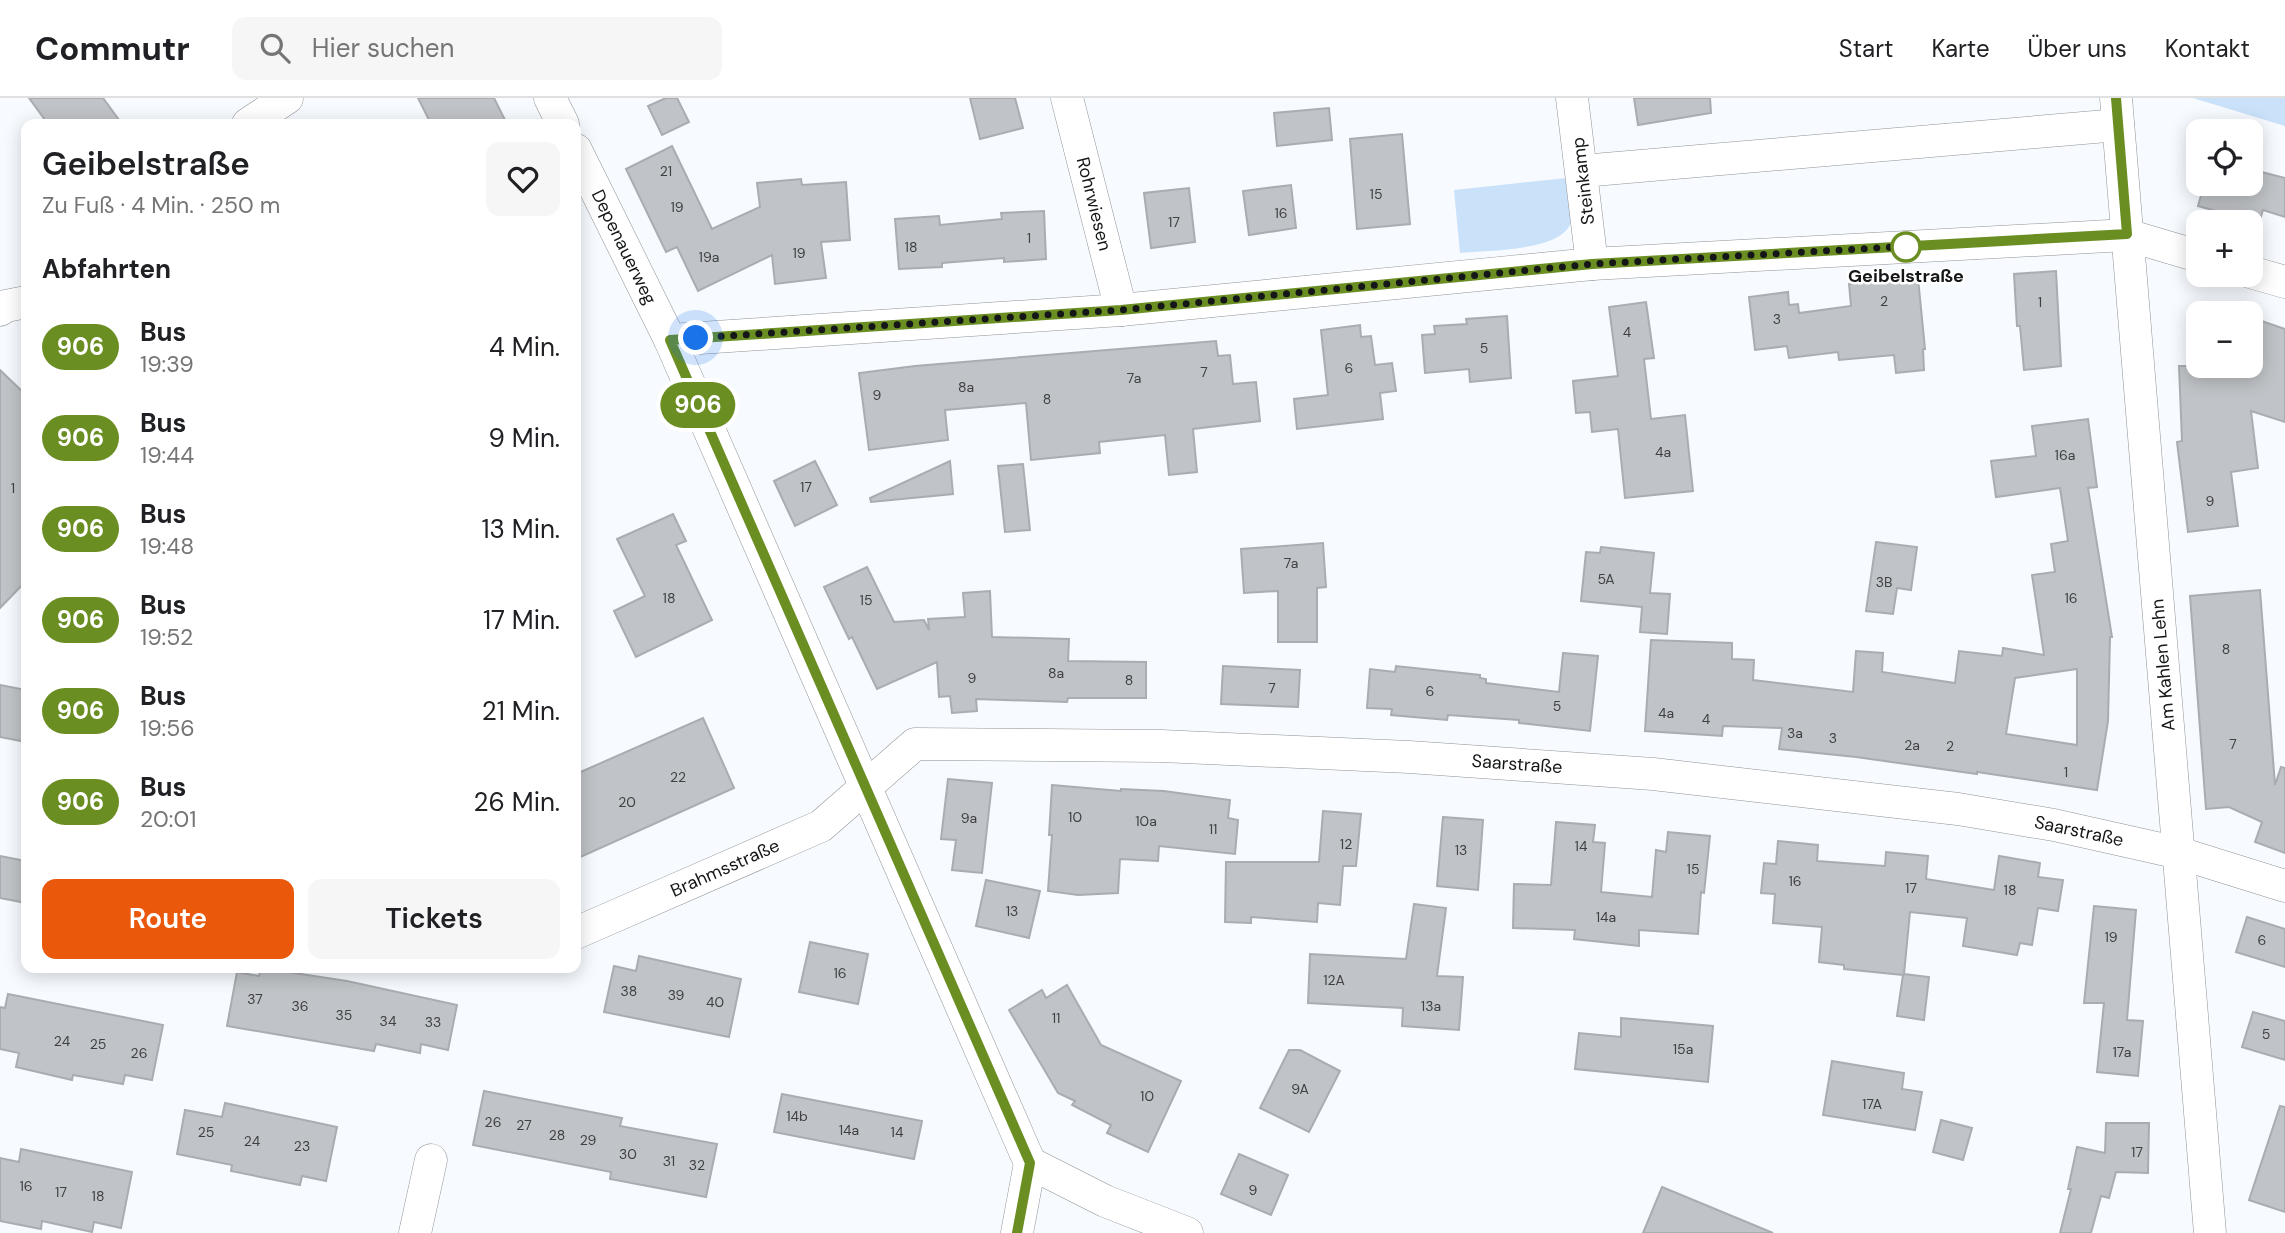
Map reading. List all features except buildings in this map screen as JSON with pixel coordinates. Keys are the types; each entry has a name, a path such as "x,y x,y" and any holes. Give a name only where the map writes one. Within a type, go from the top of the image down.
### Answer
{"street":[{"path":"255,119 286,98"},
{"path":"550,98 560,119"},
{"name":"Rohrwiesen","path":"1067,98 1121,310"},
{"name":"Steinkamp","path":"1572,98 1592,264"},
{"path":"1582,171 2117,111"},
{"name":"Am Kahlen Lehn","path":"2117,111 2210,1233"},
{"name":"Depenauerweg","path":"581,160 670,340 864,789 1030,1163"},
{"path":"670,340 1121,310 1592,264 2127,234 2186,252"},
{"path":"2263,276 2285,282"},
{"path":"0,310 21,303"},
{"name":"Saarstraße","path":"864,789 915,744 1161,746 1409,757 1653,774 1958,809 2053,825 2179,853 2285,886"},
{"name":"Brahmsstraße","path":"581,931 821,826 864,789"},
{"path":"415,1233 432,1160"},
{"path":"1017,1233 1030,1163 1105,1201 1187,1233"}],"shaded area":[{"path":"2193,98 2285,98 2285,126"},
{"path":"1567,178 1571,222 1565,232 1554,239 1522,248 1460,253 1454,190"}],"bus line":[{"name":"906","path":"1017,1233 1030,1163 864,789 670,340 1121,310 1592,264 2127,234 2116,98"}],"place":[{"name":"Geibelstraße","path":"1906,247"}],"route":[{"path":"696,338 1121,310 1592,264 1913,246 1906,247"}]}
